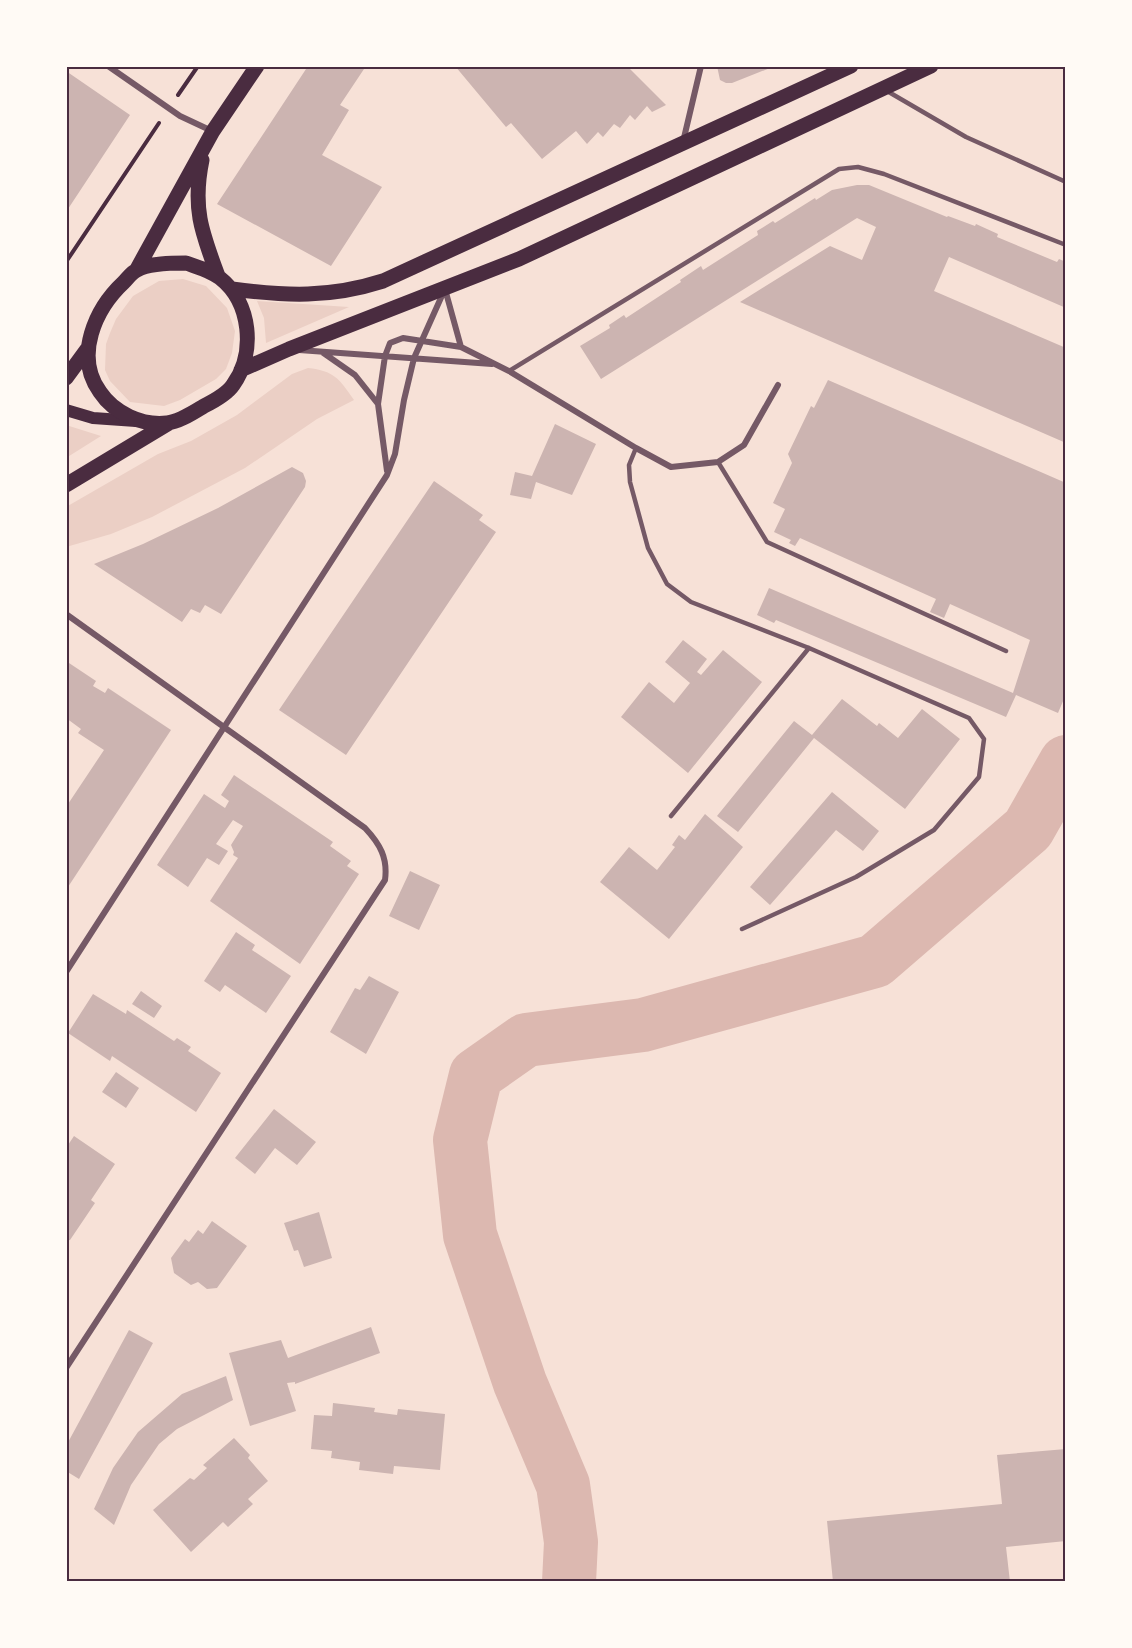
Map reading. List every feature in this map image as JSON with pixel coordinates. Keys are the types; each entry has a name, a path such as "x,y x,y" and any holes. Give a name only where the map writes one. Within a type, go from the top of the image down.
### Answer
{"main road":[{"path":"140,421 110,405 98,391 91,374 89,336 99,313 117,288 137,269 213,131 257,66"},
{"path":"232,289 318,295 355,290 374,284 851,66"},
{"path":"241,370 519,259 931,66"},
{"path":"205,146 197,183 197,208 204,238 218,276"},
{"path":"66,485 169,423 217,399 233,386 248,351 248,334 240,304 232,289 218,276 186,263 137,269"},
{"path":"67,376 88,348"},
{"path":"66,410 93,418 169,423"}],"street":[{"path":"108,66 180,116 213,131"},
{"path":"682,143 701,66"},
{"path":"66,972 387,475 395,454 414,358 445,289"},
{"path":"445,289 461,347"},
{"path":"387,475 378,404 385,356 390,343 403,338 461,347 509,371 671,467 718,462 744,445 778,385"},
{"path":"289,349 496,365"},
{"path":"321,351 356,375 378,404"},
{"path":"66,614 365,828 376,840 385,856 386,868 385,880 66,1368"}],"lane":[{"path":"884,89 966,137 1066,182"},
{"path":"509,371 839,169 858,166 884,174 1066,245"},
{"path":"636,448 629,465 630,482 648,548 667,584 691,602 809,648 969,718 984,739 979,777 934,830 856,877 742,928"},
{"path":"718,462 767,542 1006,651"},
{"path":"671,816 809,648"}],"path":[{"path":"66,262 198,66"}],"shaded area":[{"path":"183,279 206,286 227,308 235,331 232,353 226,369 216,379 180,400 164,406 130,402 110,381 105,370 106,344 116,319 133,296 159,281"},
{"path":"257,301 349,307 266,343 264,318"},
{"path":"308,368 324,371 335,377 354,400 317,419 245,468 152,517 111,534 66,547 66,507 158,454 191,441 237,415 292,374"},
{"path":"66,425 101,436 66,458"}],"building":[{"path":"308,66 366,66 340,105 349,110 322,155 382,187 331,266 217,204"},
{"path":"455,66 627,66 666,105 652,112 647,106 635,120 630,115 620,128 614,124 603,137 598,132 587,144 576,131 542,159 511,123 506,127"},
{"path":"717,66 775,66 732,83 726,83 720,80"},
{"path":"66,71 130,115 66,212"},
{"path":"869,185 947,217 975,226 976,224 998,234 997,237 1057,262 1059,259 1066,262 1066,308 949,257 934,291 1066,348 1066,443 740,302 830,246 862,260 876,227 857,218 601,379 580,346 610,328 609,325 624,315 626,318 681,282 680,280 701,266 703,270 758,235 757,231 773,221 775,223 832,190"},
{"path":"828,380 1066,483 1066,694 1058,713 1016,695 1006,717 776,620 774,623 757,615 769,588 1013,693 1030,640 950,604 944,618 930,612 936,599 800,538 795,546 789,543 791,540 774,532 785,509 773,503 792,463 788,454 811,406 814,408"},
{"path":"555,424 596,444 572,495 536,482 531,499 510,495 515,472 532,476"},
{"path":"292,467 303,473 306,481 305,487 221,614 205,605 200,613 191,609 182,622 94,564 143,544 218,508"},
{"path":"434,481 483,515 479,520 496,532 346,755 279,710"},
{"path":"683,640 707,659 697,672 701,675 723,650 762,682 688,773 621,717 649,682 674,703 690,683 665,662"},
{"path":"66,661 96,681 93,686 105,693 108,688 171,730 66,890 66,807 104,750 78,733 81,729 66,718"},
{"path":"842,699 877,726 879,723 898,738 922,709 960,739 905,809 814,738 738,832 717,816 794,721 812,735"},
{"path":"234,775 333,842 330,846 351,861 347,866 359,874 300,964 210,901 238,858 233,855 231,845 243,826 233,820 216,844 228,851 219,865 207,858 188,887 157,865 204,794 225,808 229,801 221,795"},
{"path":"832,792 879,831 863,851 836,830 770,905 750,887"},
{"path":"705,814 743,847 669,939 600,882 629,847 657,870 675,847 672,845 679,835 685,840"},
{"path":"410,871 440,885 419,930 389,916"},
{"path":"236,932 255,945 252,950 291,976 266,1013 225,985 220,992 204,981"},
{"path":"369,976 399,992 366,1054 330,1032 355,988 360,990"},
{"path":"141,991 162,1006 154,1018 132,1004"},
{"path":"93,994 126,1014 127,1010 174,1041 177,1038 191,1047 188,1051 221,1073 196,1112 112,1056 110,1061 68,1033"},
{"path":"116,1072 139,1088 126,1108 102,1092"},
{"path":"274,1109 316,1142 297,1165 275,1148 255,1174 235,1158"},
{"path":"74,1136 115,1164 91,1200 95,1203 70,1240 66,1241 66,1148"},
{"path":"319,1212 332,1258 304,1267 298,1250 294,1251 284,1223"},
{"path":"212,1221 247,1246 217,1288 207,1289 198,1282 191,1285 174,1273 171,1258 185,1239 189,1242 198,1230 203,1234"},
{"path":"371,1327 380,1353 295,1384 295,1382 287,1383 296,1411 250,1426 229,1353 281,1340 288,1358"},
{"path":"129,1330 153,1343 79,1479 66,1471 66,1446"},
{"path":"226,1376 233,1400 177,1429 159,1444 131,1485 114,1525 94,1509 113,1468 138,1432 182,1394"},
{"path":"333,1403 375,1408 374,1412 397,1415 398,1409 445,1414 440,1470 394,1466 393,1474 359,1470 360,1462 331,1458 332,1451 311,1449 314,1415 332,1416"},
{"path":"234,1438 250,1455 248,1458 268,1481 248,1499 253,1504 228,1527 223,1522 191,1552 153,1510 190,1478 194,1480 207,1468 203,1465"},
{"path":"1066,1449 1066,1541 1006,1547 1010,1582 833,1582 827,1521 1002,1504 997,1455"}],"waterway":[{"path":"569,1582 571,1542 563,1485 520,1383 470,1235 460,1140 476,1075 526,1040 643,1025 875,961 1028,829 1066,762"}]}
